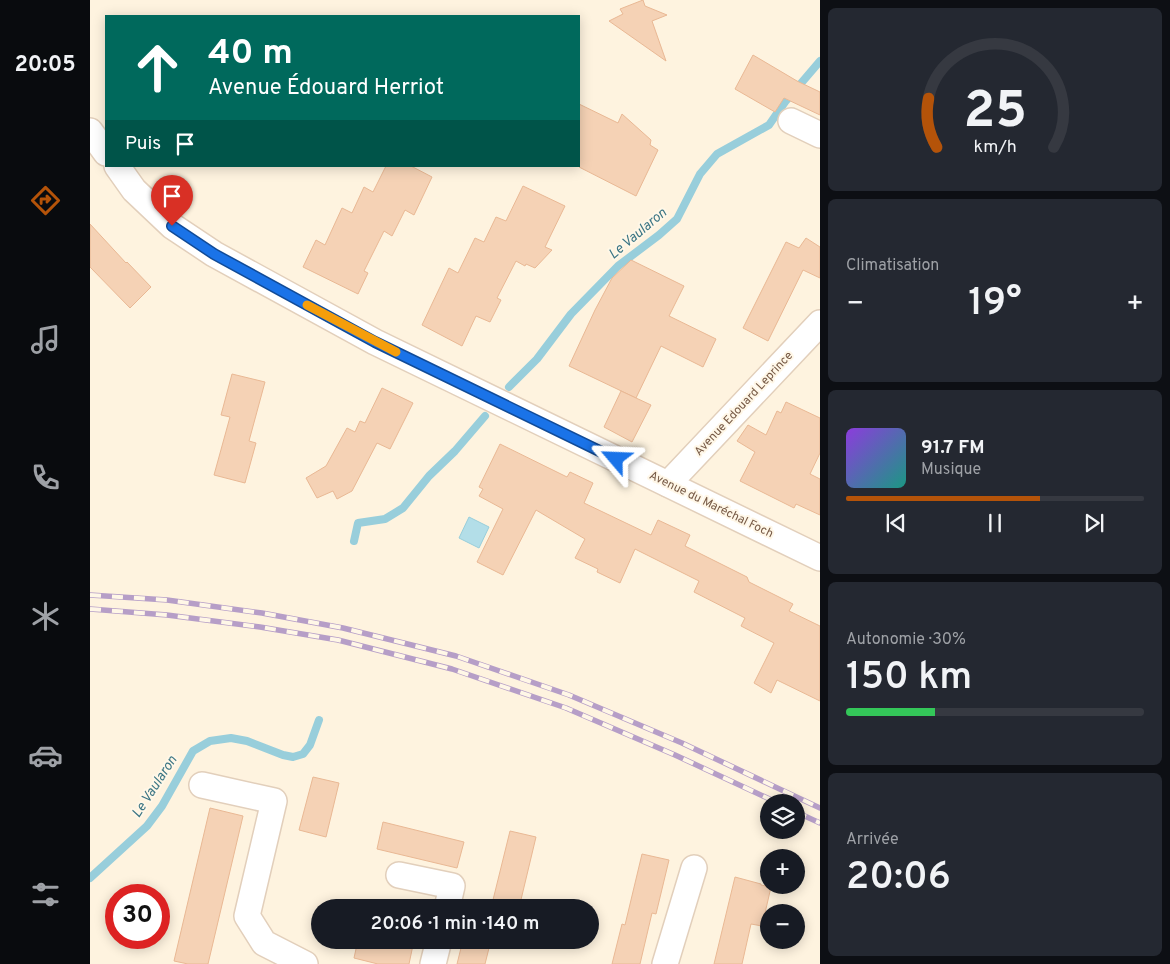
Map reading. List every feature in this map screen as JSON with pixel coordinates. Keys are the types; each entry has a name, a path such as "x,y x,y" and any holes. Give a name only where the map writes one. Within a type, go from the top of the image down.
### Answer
{"street":[{"path":"791,121 820,134"},
{"path":"90,131 105,151"},
{"name":"Avenue du Maréchal Foch","path":"118,167 134,190 172,226 214,254 375,342 820,558"},
{"name":"Avenue Edouard Leprince","path":"668,484 820,323"},
{"path":"202,785 274,801 247,916 264,943 305,964"},
{"path":"665,964 694,868"},
{"path":"399,875 452,886 449,899"},
{"path":"433,964 437,949"}],"water":[{"path":"469,517 489,527 479,548 459,538"}],"building":[{"path":"643,0 645,6 667,15 652,21 666,61 609,21 623,14 620,9"},
{"path":"753,55 820,92 820,115 784,98 775,112 735,89"},
{"path":"580,104 618,123 622,114 651,140 650,145 658,150 636,196 579,167"},
{"path":"386,167 413,167 432,177 414,215 405,210 392,236 384,231 364,271 368,273 358,294 303,267 316,240 325,245 342,208 352,213 364,187 373,192"},
{"path":"523,186 565,206 545,247 552,250 535,268 526,264 525,266 516,261 497,298 501,300 490,322 476,316 462,346 422,325 449,268 458,273 475,238 484,242 496,217 506,221"},
{"path":"90,224 151,287 130,308 90,267"},
{"path":"806,238 820,247 820,278 803,270 768,341 743,328 786,242 799,248"},
{"path":"631,260 684,286 669,316 716,339 703,367 661,346 636,398 569,366 612,278"},
{"path":"232,374 265,382 249,441 256,443 245,483 214,475 230,417 221,415"},
{"path":"382,388 413,403 390,449 377,443 352,491 337,499 333,491 317,498 306,478 326,466 347,428 355,432 360,421 365,423"},
{"path":"621,391 651,405 632,442 604,427"},
{"path":"786,402 820,418 820,453 810,474 820,479 820,515 796,504 794,508 740,481 755,452 737,441 748,425 766,435 777,411 781,413"},
{"path":"500,444 567,477 570,472 593,483 584,503 651,535 658,520 690,535 685,546 747,577 749,582 793,604 789,611 820,626 820,701 777,680 771,693 754,683 774,643 741,626 745,618 694,592 699,581 635,549 620,583 597,572 598,569 575,558 585,539 536,510 503,575 477,562 503,509 479,496 483,489 479,487"},
{"path":"313,777 339,783 326,837 299,830"},
{"path":"210,808 243,816 208,964 188,964 174,961"},
{"path":"383,822 464,842 457,868 377,849"},
{"path":"510,831 536,837 521,899 493,899"},
{"path":"642,854 669,860 656,914 652,913 640,964 612,964 622,924 625,925"},
{"path":"735,877 760,884 760,894 769,894 767,904 760,904 760,926 751,924 742,964 714,964"},
{"path":"356,949 412,949 409,964 378,964 354,958"},
{"path":"461,949 489,949 485,964 457,964"}],"waterway":[{"name":"Le Vaularon","path":"509,387 537,359 571,314 618,266 677,219 700,174 717,154 769,125 785,102 820,61"},
{"name":"Le Vaularon","path":"354,541 358,523 385,519 403,508 429,476 455,451 485,416"},
{"name":"Le Vaularon","path":"90,878 147,826 162,806 193,751 210,741 231,738 247,741 293,757 303,754 310,745 319,720"}],"railway":[{"path":"90,595 167,600 262,613 343,628 456,656 569,695 682,743 820,808"},
{"path":"90,609 167,615 260,627 338,640 452,669 566,708 760,795"},
{"path":"805,816 820,823"}],"slow traffic":[{"path":"307,305 396,352"}],"route":[{"path":"172,226 214,254 375,342 616,459"}]}
